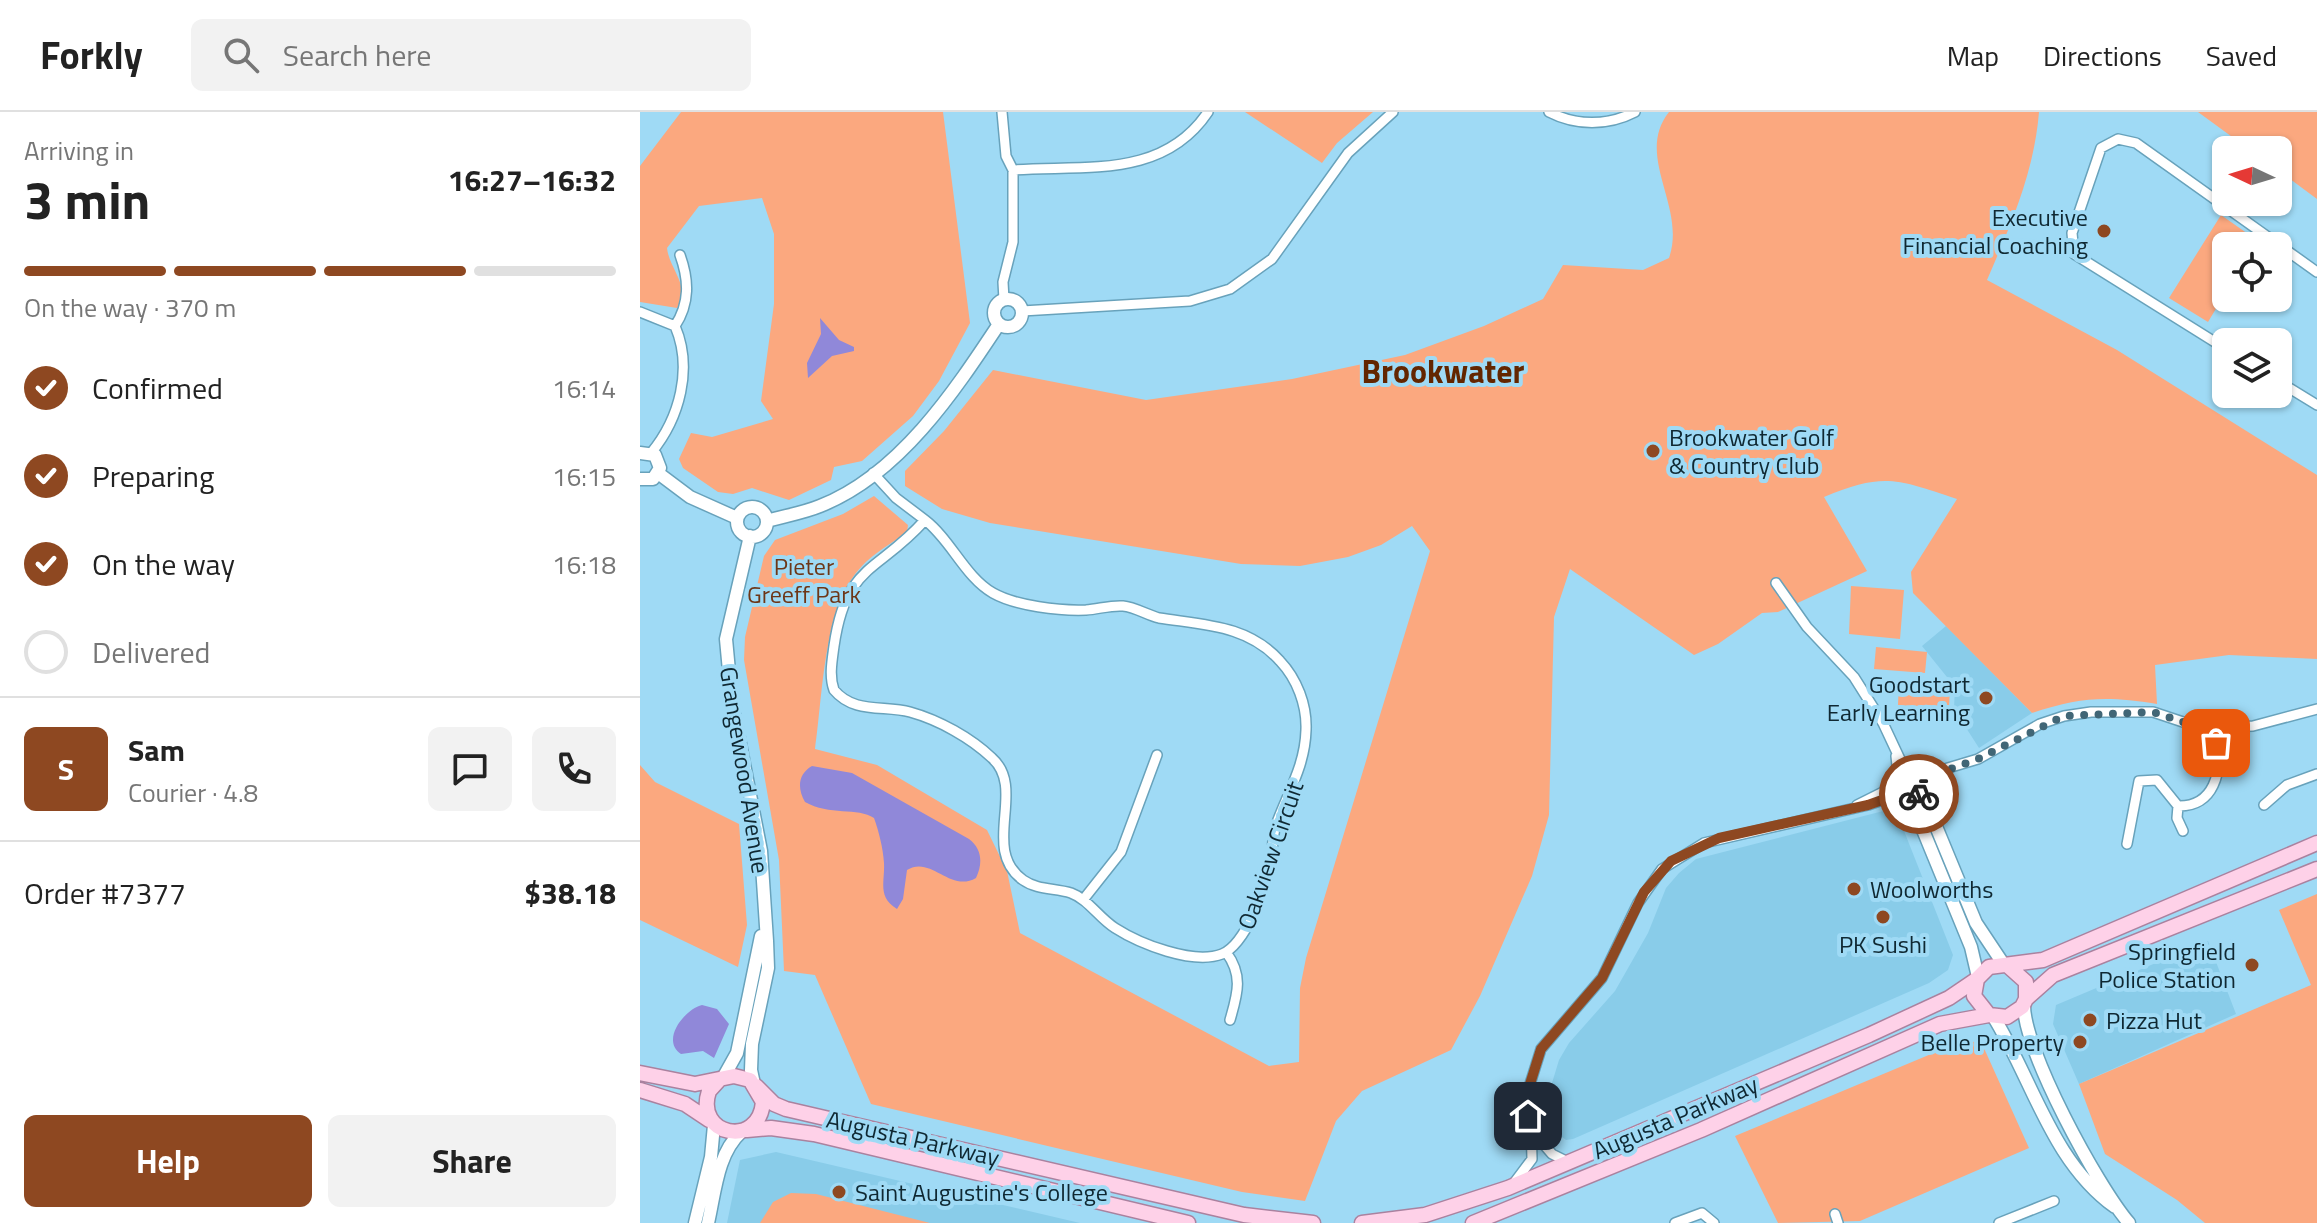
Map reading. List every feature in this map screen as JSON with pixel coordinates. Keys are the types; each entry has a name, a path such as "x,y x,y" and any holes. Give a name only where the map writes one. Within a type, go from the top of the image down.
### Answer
{"main road":[{"path":"2317,843 2043,960 1989,967 1977,978 1974,996 1991,1016 2015,1014 2053,975 2317,869"},
{"path":"2006,965 2015,969 2026,982 2025,1001"},
{"name":"Augusta Parkway","path":"1362,1223 1425,1215 1508,1188 1869,1035 1949,998 1977,978"},
{"name":"Augusta Parkway","path":"1473,1223 1701,1130 1940,1024 1991,1016"},
{"path":"640,1073 695,1084 739,1076 755,1085 762,1110 744,1131 727,1132 685,1104 640,1090"},
{"path":"713,1124 706,1099 722,1079"},
{"name":"Augusta Parkway","path":"755,1085 774,1104 786,1109 1244,1215 1313,1223"},
{"name":"Augusta Parkway","path":"744,1131 771,1128 814,1134 1188,1223"}],"street":[{"path":"1002,112 1006,156 1013,170 1010,187 1013,242 1003,282 1004,300"},
{"path":"1013,170 1138,162 1161,156 1196,130 1208,112"},
{"path":"1022,311 1190,301 1230,289 1272,259 1348,153 1393,112"},
{"path":"1549,112 1576,122 1594,123 1635,112"},
{"path":"2212,340 2074,254 2072,233 2097,154 2108,142 2118,139 2136,143 2317,272"},
{"path":"675,326 686,306 687,274 680,255"},
{"path":"1004,300 1017,302 1022,311"},
{"path":"767,521 819,507 873,473 927,424 999,324 995,308 1004,300"},
{"path":"999,324 1016,325 1022,311"},
{"path":"640,312 675,326 682,342 684,367 678,405 670,428 646,453 658,459 658,473"},
{"path":"2292,390 2317,405"},
{"path":"640,479 649,480 658,473"},
{"path":"658,473 690,497 737,518"},
{"name":"Oakview Circuit","path":"873,473 896,498 941,532 977,579 993,593 1069,608 1127,606 1156,617 1215,626 1258,641 1282,663 1304,706 1304,753 1293,790 1277,824 1266,880 1245,933 1226,952 1198,957 1132,937 1102,919 1083,900 1023,880 1009,865 1002,841 1006,792 1003,772 994,759 949,728 909,711 852,703 834,690 831,668 836,632 853,586 865,568 900,545 925,520"},
{"path":"752,507 762,510 767,521 762,532 750,536 738,528 737,518 743,510 752,507"},
{"name":"Grangewood Avenue","path":"750,536 726,639 727,667 761,851 768,968 752,1044 751,1070 755,1085"},
{"path":"1776,583 1807,627 1854,677 1883,723 1908,785 1976,923 2006,965"},
{"path":"1508,1188 1532,1159 1530,1084 1541,1049 1602,978 1638,903 1662,869 1704,843 1857,805 1978,759 2064,716 2153,712 2198,727"},
{"path":"2227,727 2223,739 2216,743 2202,740 2198,727 2201,720 2214,715 2227,727 2253,726 2316,713"},
{"path":"2178,806 2194,804 2214,786 2221,762 2216,743"},
{"path":"1083,900 1121,852 1157,755"},
{"path":"2264,805 2287,785 2317,774"},
{"path":"2127,844 2139,781 2157,780 2178,806 2177,818 2183,831"},
{"path":"1908,785 1916,813 1971,947 1977,978"},
{"name":"Grangewood Avenue","path":"722,1079 737,1053 756,969 764,911"},
{"path":"1226,952 1234,962 1239,990 1230,1020"},
{"path":"2025,1001 2026,1028 2059,1107 2117,1208 2129,1223"},
{"path":"1991,1016 2056,1140 2091,1185 2117,1208"},
{"path":"695,1223 711,1157 713,1124"},
{"path":"1531,1129 1552,1154 1568,1162"},
{"path":"708,1223 723,1160 731,1141 744,1131"},
{"path":"1999,1223 2024,1218 2054,1201"},
{"path":"1675,1223 1702,1213 1714,1223"}],"shaded area":[{"path":"820,318 839,340 854,347 854,351 832,356 808,378 807,363 821,334"},
{"name":"Goodstart Early Learning","path":"1946,626 2032,713 1979,748 1954,709 1955,687 1922,646"},
{"path":"812,766 852,773 969,839 977,847 980,857 976,878 958,881 924,867 907,870 903,899 897,909 884,894 883,852 874,818 860,813 824,809 805,802 800,782"},
{"path":"1895,808 1953,955 1948,970 1929,983 1573,1139 1566,1140 1557,1133 1550,1112 1552,1083 1559,1060 1569,1043 1615,991 1648,933 1666,888 1679,873 1696,859"},
{"path":"2208,941 2236,1014 2079,1084 2053,1024 2056,1005"},
{"path":"702,1005 717,1009 729,1024 714,1058 703,1051 681,1054 673,1041 682,1019"},
{"name":"Saint Augustine's College","path":"776,1152 1080,1223 727,1223 740,1160"}],"green space":[{"path":"681,112 943,112 970,323 939,381 913,416 862,461 834,467 831,480 789,500 752,488 733,494 718,492 683,468 679,459 691,433 712,437 773,419 761,401 774,304 774,234 762,198 699,206 667,248 681,285 681,300 677,308 640,302 640,166"},
{"path":"1245,112 1373,112 1337,143 1322,163"},
{"name":"Brookwater Golf & Country Club","path":"1669,112 2039,112 2027,177 1987,280 2117,350 2317,475 2317,659 2229,655 2155,665 2157,704 2094,700 2032,713 1913,593 1911,572 1957,499 1890,481 1862,484 1824,497 1867,571 1778,612 1762,613 1718,644 1694,655 1570,569 1554,617 1549,815 1532,876 1480,996 1451,1050 1362,1091 1336,1121 1305,1201 1242,1192 871,1104 815,975 784,971 779,860 744,660 745,637 764,556 775,540 843,514 874,496 908,525 907,532 862,566 839,604 827,652 815,749 877,765 987,830 1007,871 1020,933 1269,1066 1299,1062 1300,988 1306,958 1430,551 1412,526 1381,545 1348,557 1300,566 1241,564 990,523 942,509 905,486 905,471 944,431 993,370 1146,400 1292,379 1405,355 1484,326 1543,299 1563,265 1643,270 1669,258 1673,239 1672,220 1658,164 1657,146 1660,129"},
{"path":"2198,112 2317,112 2317,199 2292,180 2292,136 2231,136"},
{"path":"2220,216 2245,232 2212,232 2214,312 2208,322 2169,298"},
{"path":"1851,586 1904,590 1900,639 1849,634"},
{"path":"1876,647 1927,652 1925,673 1874,669"},
{"path":"1899,681 1950,687 1949,708 1898,705"},
{"path":"640,765 655,782 739,824 747,925 738,967 640,920"},
{"path":"2317,894 2317,1223 2205,1223 2177,1200 2105,1154 2079,1084 2311,985 2279,910"},
{"path":"1967,1039 1983,1046 2029,1148 1860,1221 1778,1223 1735,1136"},
{"path":"791,1193 816,1194 930,1223 760,1223 773,1202"}],"way so far":[{"path":"1919,794 1922,787 1942,772 1978,759 2040,724 2064,716 2091,712 2153,712 2198,727 2202,740 2208,744 2216,743"}],"place":[{"name":"Executive Financial Coaching","path":"2104,231"},
{"name":"Brookwater Golf & Country Club","path":"1653,451"},
{"name":"Goodstart Early Learning","path":"1986,698"},
{"name":"Woolworths","path":"1854,889"},
{"name":"PK Sushi","path":"1883,917"},
{"name":"Springfield Police Station","path":"2252,965"},
{"name":"Pizza Hut","path":"2090,1020"},
{"name":"Belle Property","path":"2080,1042"},
{"name":"Saint Augustine's College","path":"839,1192"}],"district":[{"name":"Brookwater","path":"1443,371"}],"route":[{"path":"1528,1116 1530,1084 1541,1049 1602,978 1624,939 1644,892 1671,861 1719,838 1868,805 1896,795 1907,801 1919,794"}],"park label":[{"name":"Pieter Greeff Park","path":"804,580"}]}
